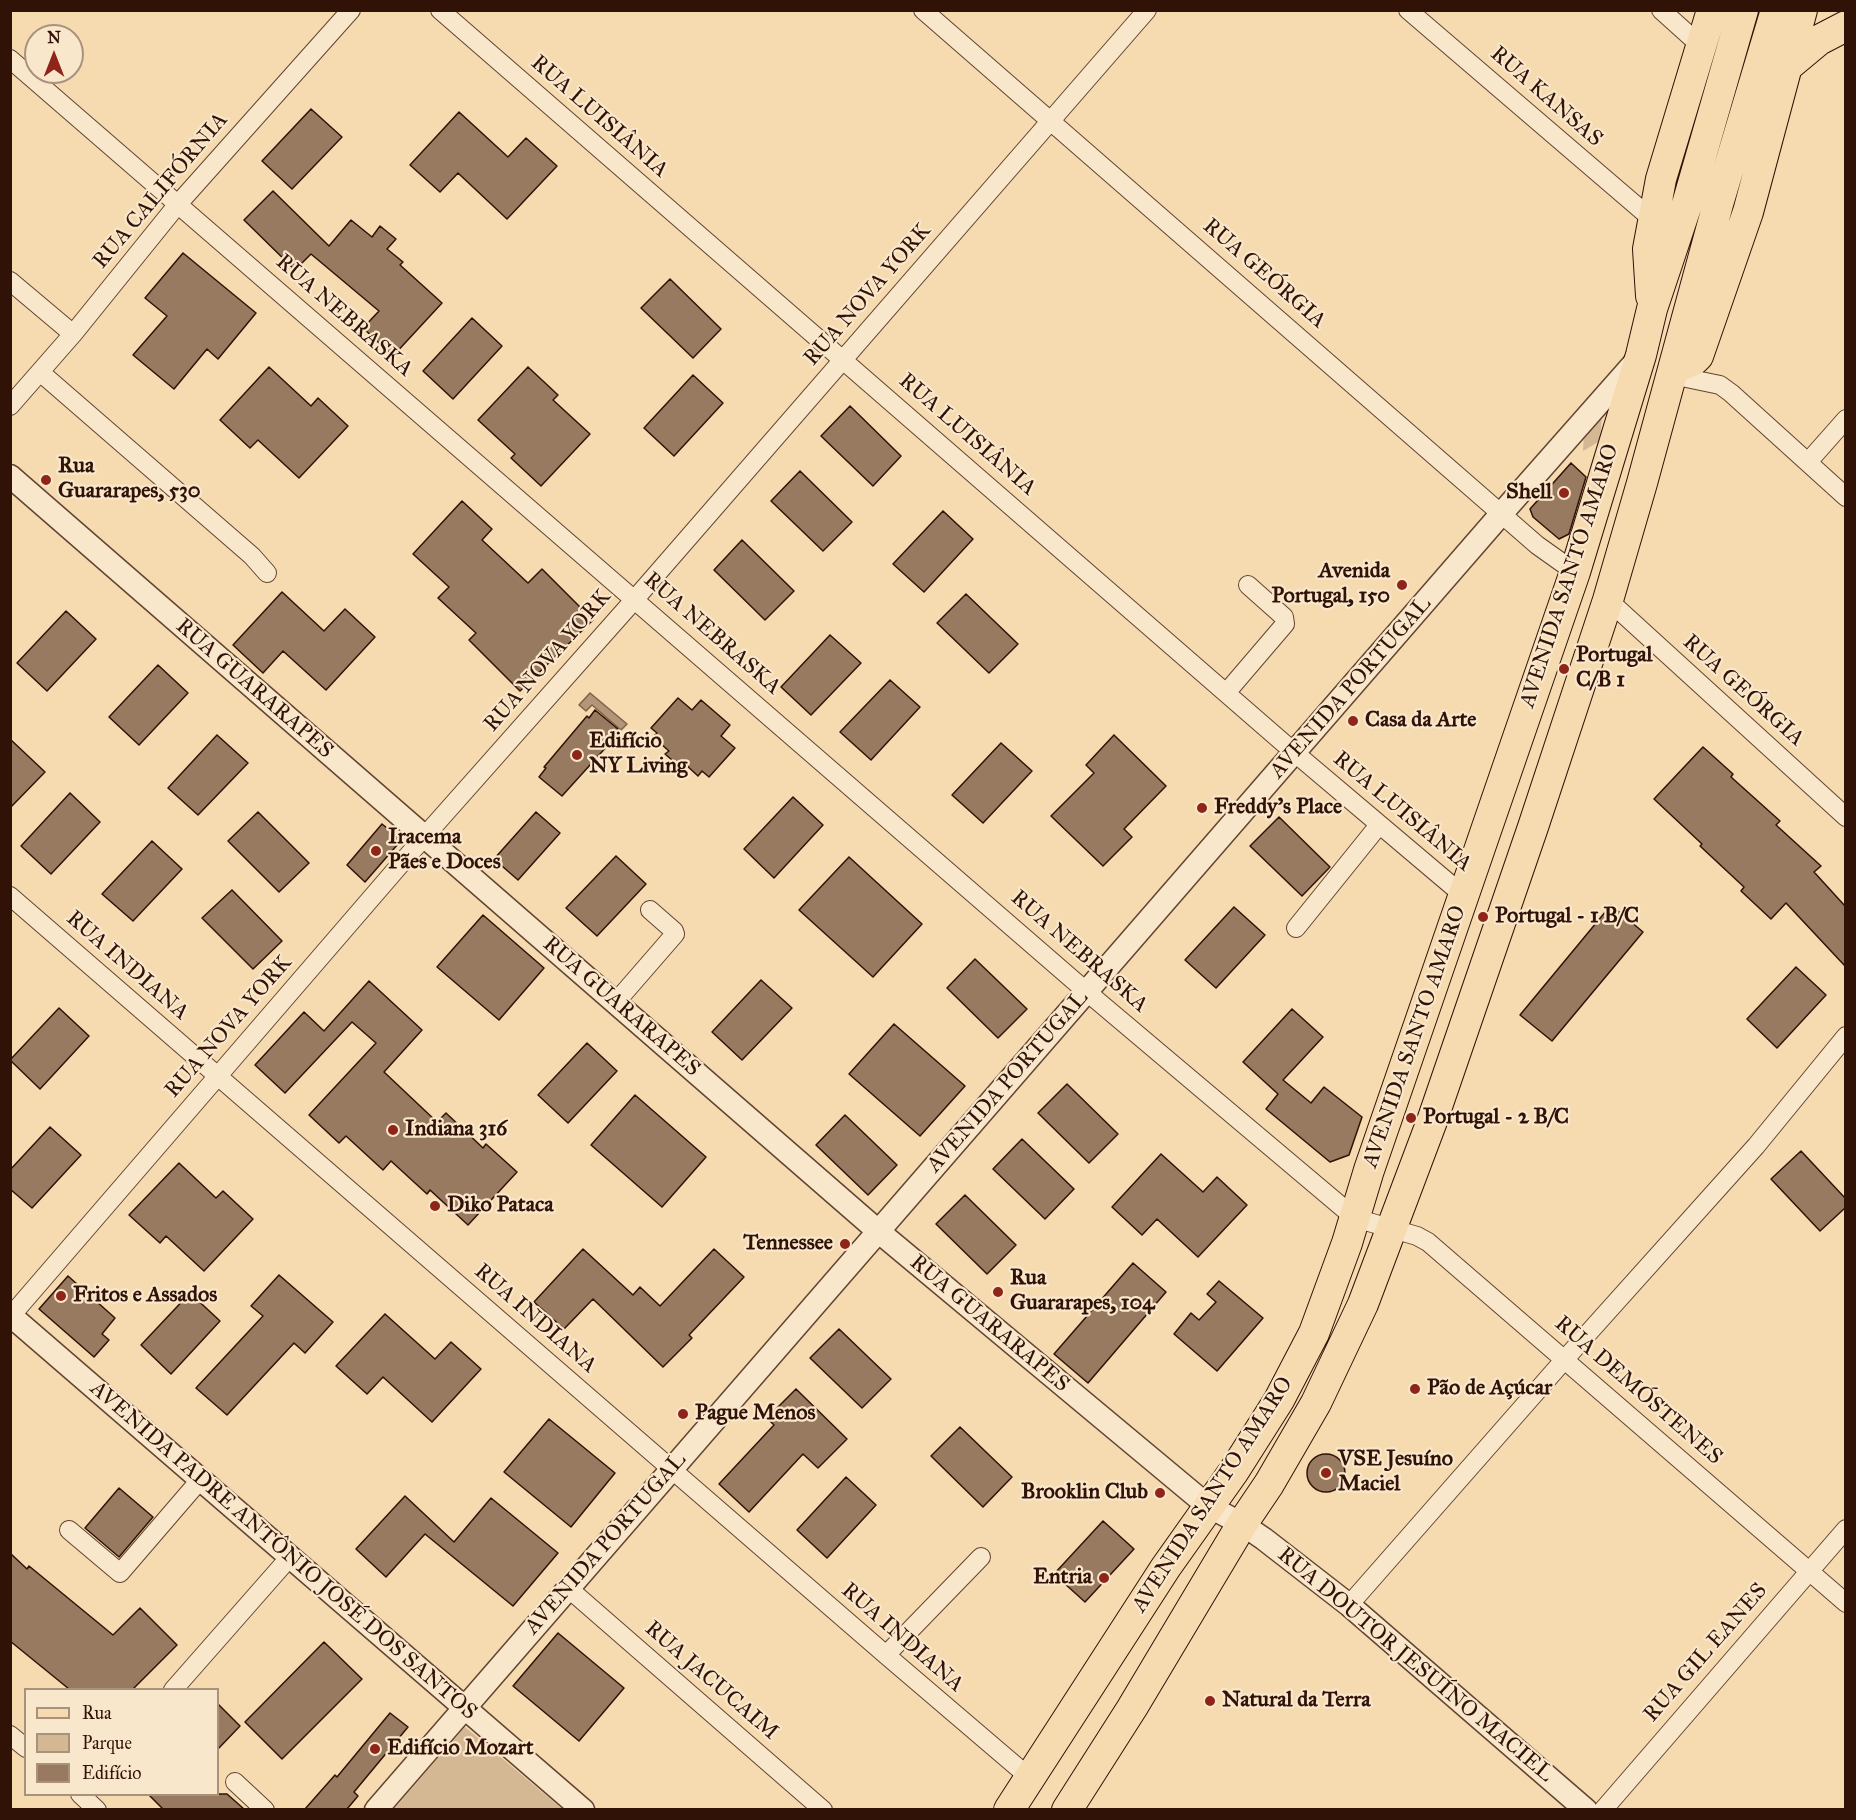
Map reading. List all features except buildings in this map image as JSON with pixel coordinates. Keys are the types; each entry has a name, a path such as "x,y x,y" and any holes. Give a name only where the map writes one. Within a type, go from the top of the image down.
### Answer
{"main road":[{"path":"1652,309 1648,249 1661,179 1712,10"},
{"name":"AVENIDA SANTO AMARO","path":"1009,1809 1166,1567 1234,1471 1279,1400 1314,1333 1575,572 1641,355 1652,309 1688,201 1743,10"},
{"name":"AVENIDA SANTO AMARO","path":"1074,1807 1132,1708 1254,1512 1316,1403 1363,1304 1392,1229 1530,837 1608,600 1718,204 1776,10"},
{"path":"1673,372 1698,356 1748,212 1803,10"},
{"path":"1789,65 1819,40 1845,26"}],"street":[{"name":"RUA CALIFÓRNIA","path":"10,406 73,334 178,204 351,10"},
{"name":"RUA LUISIÂNIA","path":"440,10 1378,825 1463,895"},
{"name":"RUA GEÓRGIA","path":"923,10 1537,545 1575,572"},
{"name":"RUA NOVA YORK","path":"11,1316 424,837 1147,10"},
{"name":"RUA KANSAS","path":"1408,10 1653,220"},
{"path":"1660,10 1701,46"},
{"name":"RUA NEBRASKA","path":"10,58 1087,992 1355,1218 1392,1229"},
{"path":"10,281 73,334"},
{"name":"AVENIDA PORTUGAL","path":"376,1809 1641,355"},
{"path":"40,372 252,556 267,573"},
{"path":"1673,372 1720,386 1731,393 1845,497"},
{"path":"1808,462 1845,419"},
{"name":"RUA GUARARAPES","path":"10,476 878,1231 1208,1506 1254,1512"},
{"path":"1226,693 1285,624 1284,617 1248,585"},
{"name":"RUA GEÓRGIA","path":"1608,600 1845,818"},
{"path":"1296,928 1378,825"},
{"name":"RUA INDIANA","path":"10,896 885,1655 1030,1778"},
{"path":"616,1002 675,934 650,910"},
{"path":"1348,1605 1756,1146 1845,1036"},
{"name":"RUA DEMÓSTENES","path":"1392,1229 1417,1236 1428,1242 1845,1603"},
{"name":"AVENIDA PADRE ANTÔNIO JOSÉ DOS SANTOS","path":"11,1316 583,1809"},
{"path":"69,1530 120,1574 201,1480"},
{"name":"RUA DOUTOR JESUÍNO MACIEL","path":"1254,1512 1264,1539 1348,1605 1586,1809"},
{"name":"RUA GIL EANES","path":"1603,1809 1845,1528"},
{"path":"174,1688 289,1557"},
{"path":"885,1655 981,1557"},
{"name":"RUA JACUCAIM","path":"568,1588 823,1809"},
{"path":"10,1735 24,1746"},
{"path":"235,1782 265,1809"},
{"path":"81,1796 97,1809"}],"green space":[{"path":"1602,416 1600,441 1583,451 1584,431"},
{"path":"465,1727 562,1809 394,1809"}],"shaded area":[{"path":"590,693 627,724 621,730 592,705 586,711 579,705"}],"place":[{"name":"Rua Guararapes, 530","path":"46,480"},
{"name":"Shell","path":"1564,493"},
{"name":"Avenida Portugal, 150","path":"1402,585"},
{"name":"Portugal C/B 1","path":"1564,669"},
{"name":"Casa da Arte","path":"1353,721"},
{"name":"Edifício NY Living","path":"577,755"},
{"name":"Freddy's Place","path":"1202,808"},
{"name":"Iracema Pães e Doces","path":"376,851"},
{"name":"Portugal - 1 B/C","path":"1483,917"},
{"name":"Portugal - 2 B/C","path":"1411,1118"},
{"name":"Indiana 316","path":"393,1130"},
{"name":"Diko Pataca","path":"435,1206"},
{"name":"Tennessee","path":"845,1244"},
{"name":"Rua Guararapes, 104","path":"998,1292"},
{"name":"Fritos e Assados","path":"61,1296"},
{"name":"Pão de Açúcar","path":"1415,1389"},
{"name":"Pague Menos","path":"683,1414"},
{"name":"VSE Jesuíno Maciel","path":"1326,1473"},
{"name":"Brooklin Club","path":"1160,1493"},
{"name":"Entria","path":"1104,1578"},
{"name":"Natural da Terra","path":"1210,1701"},
{"name":"Edifício Mozart","path":"375,1749"}]}
